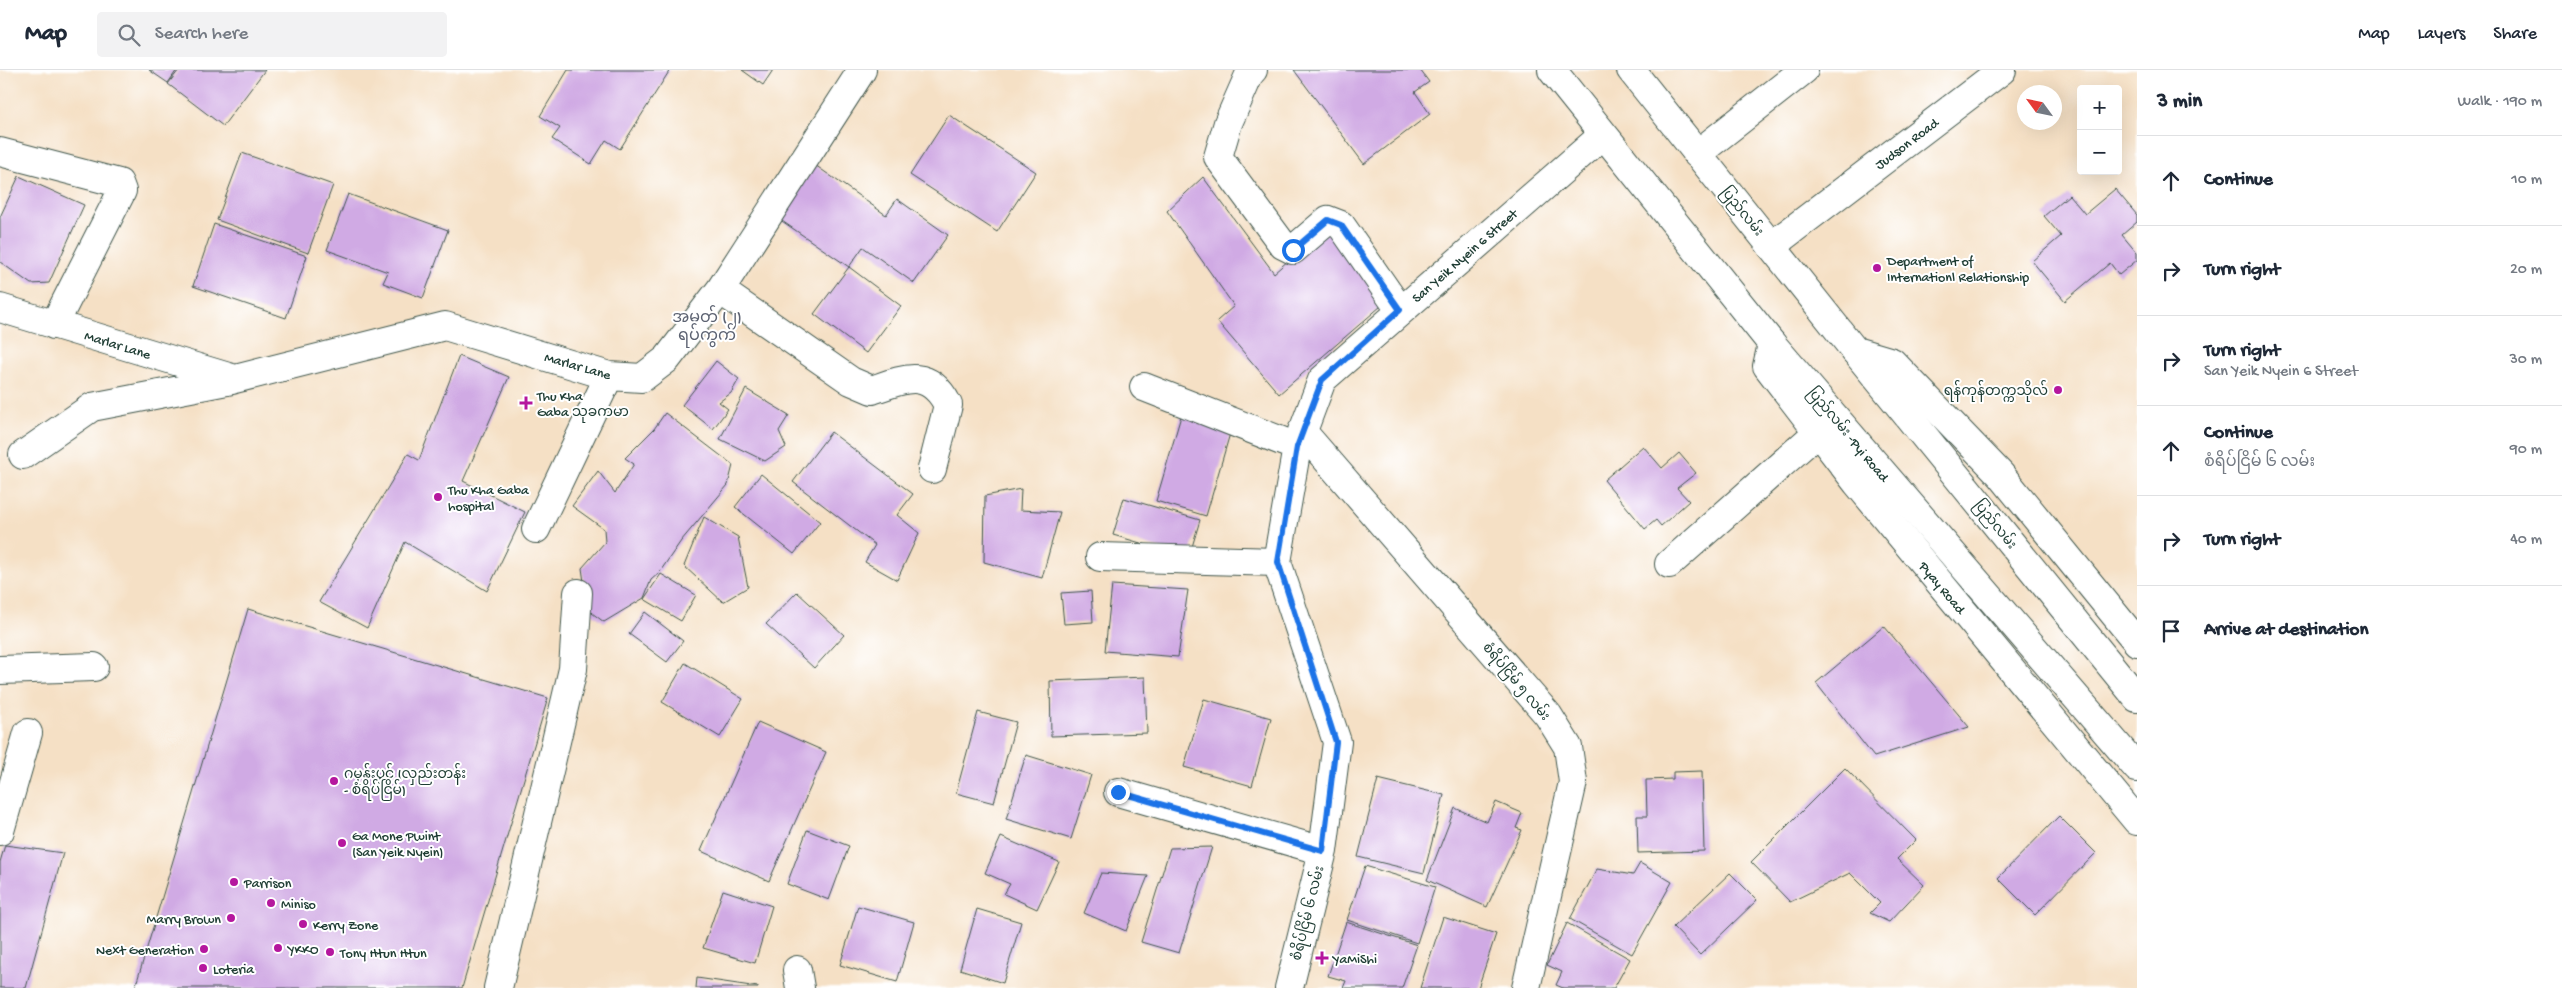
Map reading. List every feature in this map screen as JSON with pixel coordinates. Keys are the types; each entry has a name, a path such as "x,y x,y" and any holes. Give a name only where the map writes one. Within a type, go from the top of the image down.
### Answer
{"main road":[{"name":"Marlar Lane","path":"23,455 92,407 236,379 445,326 609,376 642,378 666,359 720,290 862,70"},
{"path":"1253,70 1228,124 1218,157 1283,245 1293,250 1328,220 1341,225 1400,310"},
{"path":"1552,70 1772,344"},
{"name":"ပြည်လမ်း","path":"1631,70 1855,351 2137,698"},
{"path":"1697,154 1804,70"},
{"name":"Judson Road","path":"1771,246 2002,70"},
{"name":"San Yeik Nyein 6 Street","path":"1299,439 1322,380 1400,310 1603,135"},
{"path":"0,152 119,183 122,191 54,325"},
{"path":"720,290 851,381 872,390 896,382 923,379 940,390 948,405 932,469"},
{"name":"Marlar Lane","path":"0,308 236,379"},
{"name":"Pyay Road","path":"1772,344 1767,366 1857,483 2137,821"},
{"name":"ပြည်လမ်း -Pyi Road","path":"1772,344 1925,523"},
{"path":"1855,351 1892,362 1899,369 2001,475 2137,642"},
{"path":"536,529 609,376"},
{"path":"1144,387 1299,439"},
{"path":"1669,564 1818,432"},
{"name":"စံရိပ်ငြိမ် ၆ လမ်း","path":"1289,988 1323,851 1336,742 1278,562 1299,439"},
{"name":"စံရိပ်ငြိမ် ၅ လမ်း","path":"1299,439 1548,715 1568,746 1573,782 1526,988"},
{"name":"Pyay Road","path":"1925,523 2137,768"},
{"path":"1100,557 1278,562"},
{"path":"498,988 573,669 578,592"},
{"path":"0,670 94,667"},
{"path":"0,831 28,733"},
{"path":"1118,792 1323,851"}],"building":[{"path":"149,70 177,70 168,83"},
{"path":"179,70 265,70 223,126 168,84"},
{"path":"568,70 670,70 620,149 606,140 591,164 552,139 560,128 540,116"},
{"path":"742,70 773,70 763,85"},
{"path":"1294,70 1420,70 1429,82 1415,92 1430,114 1364,164"},
{"path":"949,115 1036,172 997,232 910,175"},
{"path":"242,153 333,185 308,253 217,220"},
{"path":"815,165 886,215 897,199 948,235 914,283 863,247 849,267 779,219"},
{"path":"19,176 84,205 49,283 31,284 0,262 0,217"},
{"path":"1203,177 1274,273 1327,227 1388,300 1279,394 1217,321 1234,306 1167,211"},
{"path":"2115,189 2137,215 2137,222 2122,235 2137,253 2137,260 2119,275 2110,263 2065,301 2032,261 2061,236 2044,216 2069,195 2085,214"},
{"path":"348,194 448,230 423,298 383,283 388,272 327,250"},
{"path":"214,224 307,256 286,318 193,286"},
{"path":"849,267 901,306 866,353 814,314"},
{"name":"Thu Kha Gaba hospital","path":"459,356 509,377 463,481 525,512 487,591 405,542 367,628 319,602 408,454 419,460"},
{"path":"716,361 739,379 731,393 719,402 728,409 713,429 682,405"},
{"path":"746,389 789,415 779,431 786,447 765,461 720,439"},
{"path":"665,413 733,465 728,485 681,541 659,573 651,580 644,598 604,622 588,610 582,568 605,542 604,529 572,506 598,471 615,493 634,464 625,458 654,429"},
{"path":"1181,416 1231,430 1206,516 1156,501"},
{"path":"831,432 913,494 897,515 919,533 897,580 865,562 875,545 793,482"},
{"path":"1643,446 1662,468 1679,453 1696,473 1677,488 1689,501 1661,526 1656,520 1645,529 1604,480"},
{"path":"761,474 820,522 794,554 735,507"},
{"path":"1021,489 1020,510 1060,512 1042,578 984,562 985,496"},
{"path":"1124,498 1200,520 1189,557 1113,535"},
{"path":"704,517 738,537 748,587 723,602 684,566"},
{"path":"661,574 696,595 681,621 644,599"},
{"path":"1112,585 1188,590 1178,657 1105,651"},
{"path":"1091,591 1093,622 1064,624 1061,593"},
{"path":"797,592 844,635 814,668 766,624"},
{"name":"Ga Mone Pwint (San Yeik Nyein)","path":"248,609 548,698 462,988 135,988"},
{"path":"645,612 683,641 667,662 629,634"},
{"path":"1884,626 1969,727 1874,757 1816,683"},
{"path":"685,663 743,699 720,737 662,702"},
{"path":"1145,677 1147,733 1051,736 1050,681"},
{"path":"1204,699 1271,718 1252,786 1184,767"},
{"path":"978,712 1016,722 994,803 956,793"},
{"path":"758,722 826,752 769,881 701,851"},
{"path":"1026,755 1091,775 1071,839 1006,819"},
{"path":"1845,768 1916,840 1897,859 1924,885 1889,922 1870,913 1880,903 1850,873 1790,902 1751,862"},
{"path":"1702,771 1704,851 1638,853 1637,816 1647,816 1646,780 1673,779 1673,772"},
{"path":"1378,779 1444,795 1424,873 1358,857"},
{"path":"1496,802 1522,813 1516,828 1522,830 1487,907 1427,880 1455,808 1487,822"},
{"path":"2059,816 2096,853 2035,915 1998,878"},
{"path":"807,830 849,846 829,900 787,884"},
{"path":"1001,837 1059,862 1037,909 1004,894 1010,884 985,873"},
{"path":"5,845 63,853 26,988 0,988 0,862"},
{"path":"1212,847 1179,953 1141,942 1170,848"},
{"path":"1640,863 1672,882 1632,954 1570,919 1597,869 1633,875"},
{"path":"1365,866 1435,887 1417,943 1347,920"},
{"path":"1101,873 1148,876 1126,931 1084,913"},
{"path":"1730,873 1757,900 1700,955 1673,927"},
{"path":"723,890 772,906 755,963 703,948"},
{"path":"858,906 914,922 897,982 840,965"},
{"path":"977,909 1021,922 1003,983 960,969"},
{"path":"1443,917 1496,934 1478,988 1420,988"},
{"path":"1346,922 1417,945 1402,988 1343,988 1346,981 1328,976"},
{"path":"1567,923 1630,959 1614,988 1563,988 1556,985 1562,972 1547,965"},
{"path":"697,978 758,987 758,988 696,988"}],"place":[{"name":"Department of Internationl Relationship","path":"1877,268"},
{"name":"ရန်ကုန်တက္ကသိုလ်","path":"2058,390"},
{"name":"Thu Kha Gaba သုခကမာ","path":"526,403"},
{"name":"Thu Kha Gaba hospital","path":"438,497"},
{"name":"ဂမုန်းပွင့် (လှည်းတန်း - စံရိပ်ငြိမ်)","path":"334,781"},
{"name":"Ga Mone Pwint (San Yeik Nyein)","path":"342,843"},
{"name":"Parrison","path":"234,882"},
{"name":"Miniso","path":"271,903"},
{"name":"Marry Brown","path":"231,918"},
{"name":"Kerry Zone","path":"303,924"},
{"name":"YKKO","path":"278,948"},
{"name":"Next Generation","path":"204,949"},
{"name":"Tony Htun Htun","path":"330,952"},
{"name":"YaMiShi","path":"1322,958"},
{"name":"Loteria","path":"203,968"}],"district":[{"name":"အမှတ် (၂) ရပ်ကွက်","path":"707,325"}],"route":[{"path":"1118,792 1323,851 1336,742 1278,562 1297,447 1322,380 1400,310 1341,225 1328,220 1293,250"}]}
